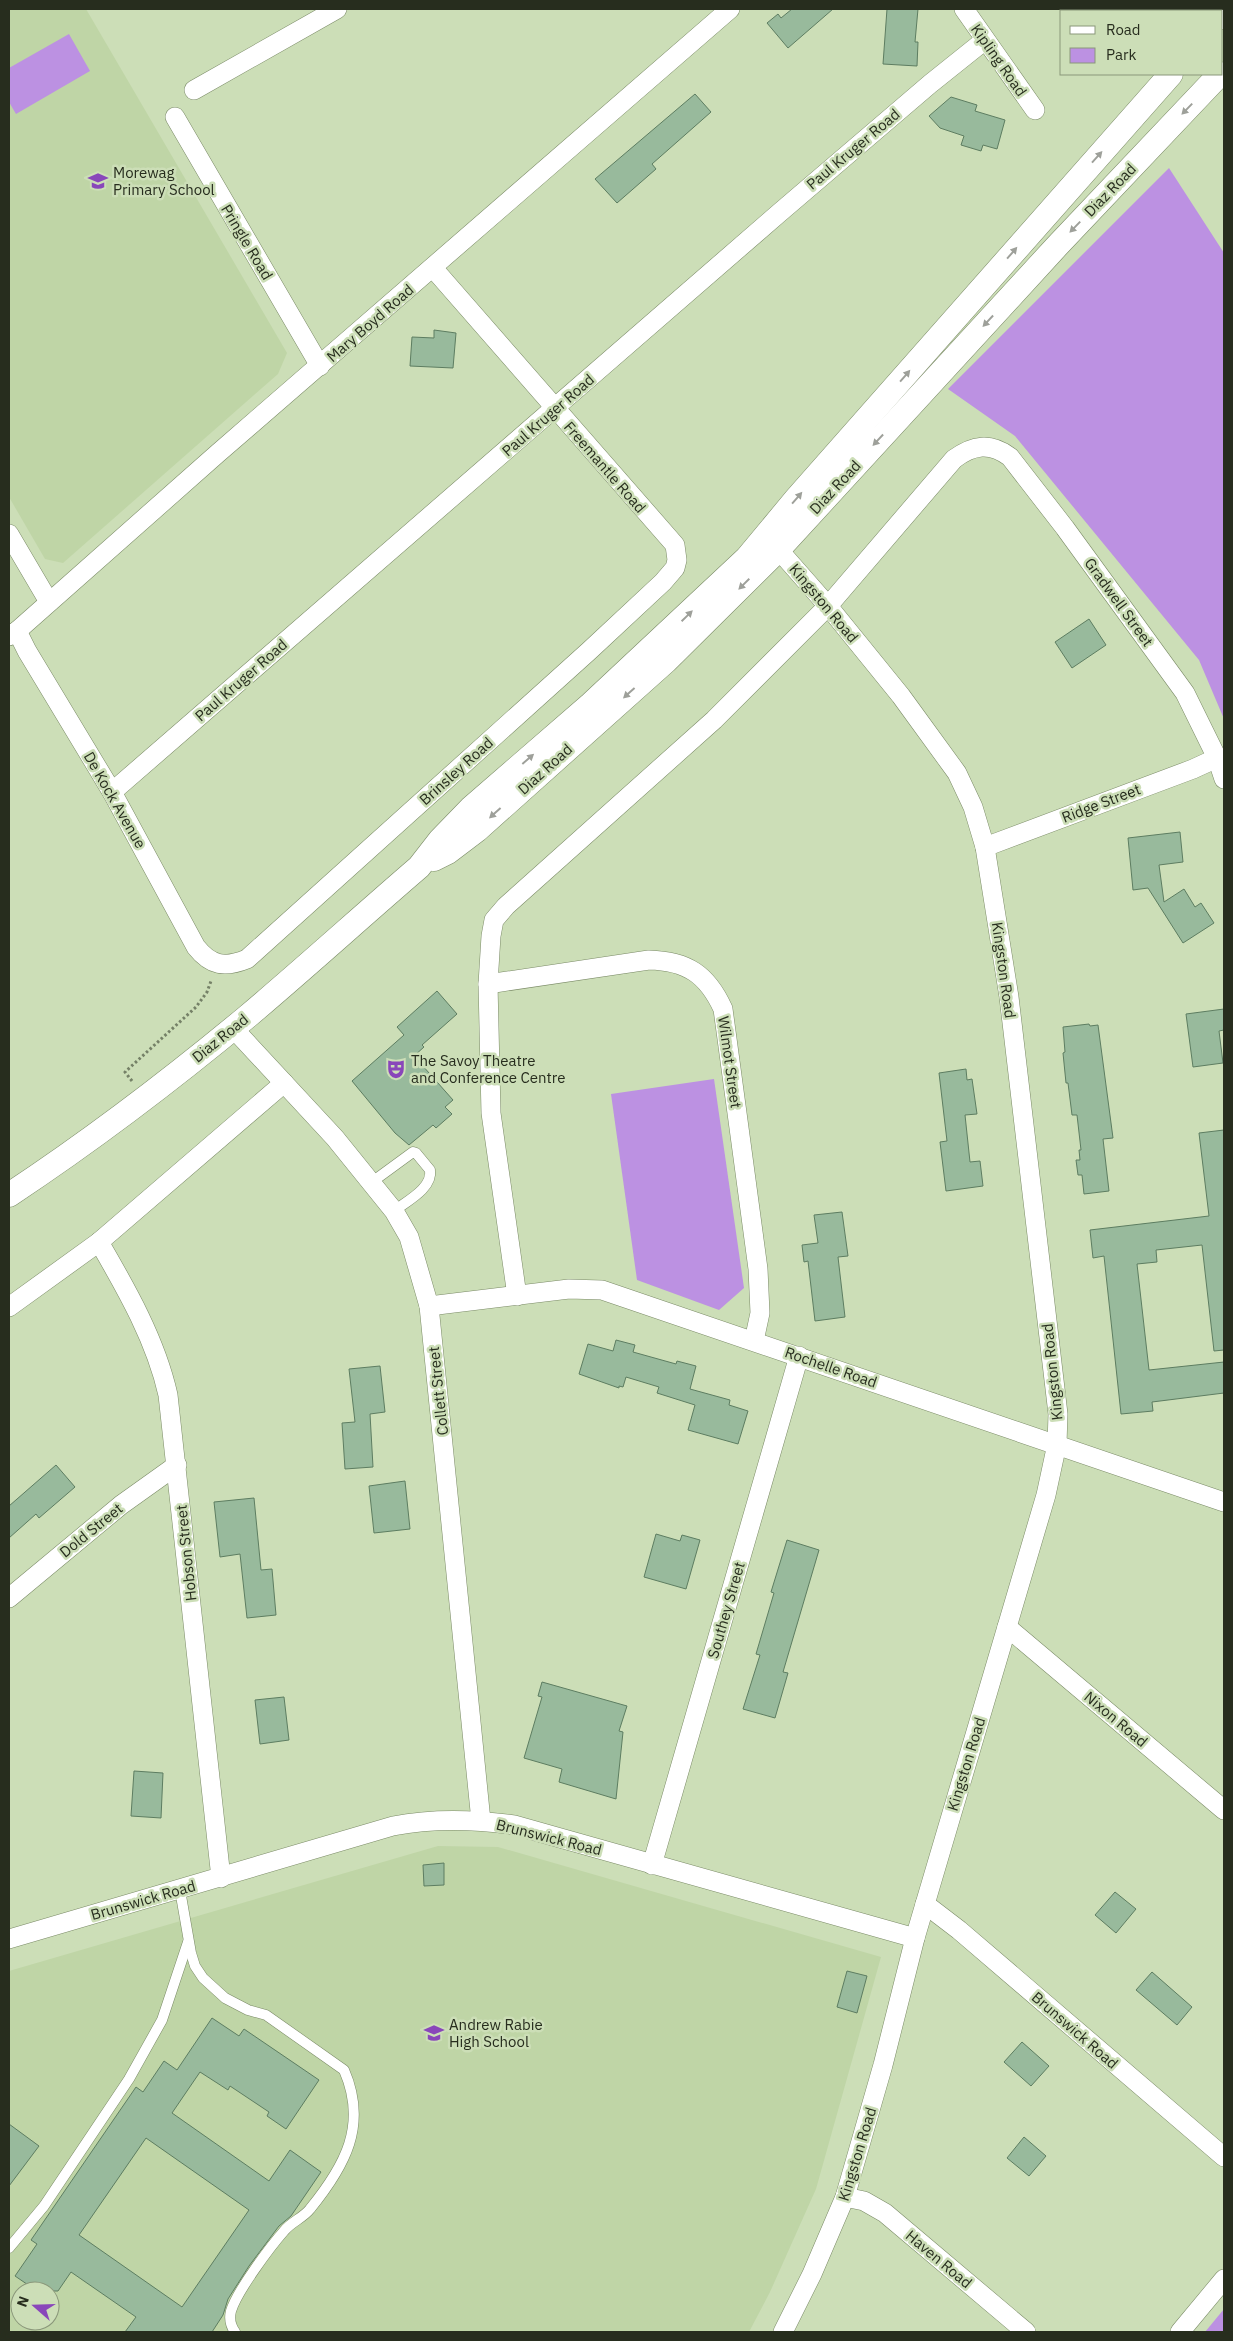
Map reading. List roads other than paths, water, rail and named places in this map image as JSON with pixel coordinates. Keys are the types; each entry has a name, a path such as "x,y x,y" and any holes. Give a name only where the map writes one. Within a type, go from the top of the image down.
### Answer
{"street":[{"path":"194,90 337,9"},
{"name":"Mary Boyd Road","path":"13,634 202,466 320,366 730,9"},
{"name":"Kipling Road","path":"964,9 1035,110"},
{"name":"Paul Kruger Road","path":"112,792 785,207 985,40"},
{"name":"Diaz Road","path":"772,543 802,492 1170,75"},
{"name":"Diaz Road","path":"9,1195 136,1106 233,1028 419,867 448,852 477,830 666,661 772,543 1044,261 1219,75"},
{"name":"Pringle Road","path":"175,117 320,366"},
{"name":"Freemantle Road","path":"433,268 674,545 676,553"},
{"name":"Gradwell Street","path":"828,606 954,459 966,450 986,446 1003,452 1010,457 1065,528 1185,693 1217,758 1224,779"},
{"path":"9,534 49,602"},
{"name":"Kingston Road","path":"772,543 828,606 901,696 957,773 972,807 986,847 1009,997 1058,1414 1057,1444 1046,1495 915,1938 883,2065 845,2197 812,2274 783,2332"},
{"name":"Brinsley Road","path":"216,964 228,965 247,959 663,582 675,568 676,553"},
{"path":"517,1296 491,1113 488,984 492,928 499,913 714,720 828,606"},
{"name":"De Kock Avenue","path":"13,634 27,651 112,792 196,947 203,956 216,964"},
{"name":"Ridge Street","path":"986,847 1217,758"},
{"name":"Wilmot Street","path":"488,984 555,972 649,960 664,960 688,967 714,991 722,1009 758,1269 760,1313 754,1341"},
{"name":"Collett Street","path":"233,1028 372,1182 394,1211 409,1237 416,1256 429,1306 481,1820"},
{"path":"9,1307 99,1242 284,1083"},
{"name":"Hobson Street","path":"99,1242 125,1288 162,1370 177,1465 221,1878"},
{"name":"Rochelle Road","path":"429,1306 569,1289 602,1290 1224,1502"},
{"name":"Southey Street","path":"652,1865 799,1356"},
{"name":"Dold Street","path":"9,1598 121,1505 177,1465"},
{"name":"Nixon Road","path":"1007,1627 1224,1810"},
{"name":"Brunswick Road","path":"9,1939 393,1826 419,1821 481,1820 514,1825 915,1938"},
{"name":"Brunswick Road","path":"925,1904 959,1930 1224,2157"},
{"name":"Haven Road","path":"845,2197 864,2201 884,2213 1026,2332"},
{"path":"1180,2332 1224,2279"}],"lane":[{"path":"372,1182 413,1152 430,1170 430,1177 425,1186 394,1211"},
{"path":"180,1890 188,1941 195,1966 203,1978 225,1998 248,2010 266,2016 344,2070 350,2082 354,2108 353,2134 345,2159 309,2210 283,2232 242,2291 230,2315 230,2324 235,2332"},
{"path":"9,2248 44,2206 129,2079 162,2020 188,1941"}],"place":[{"name":"Morewag Primary School","path":"98,181"},
{"name":"The Savoy Theatre and Conference Centre","path":"396,1069"},
{"name":"Andrew Rabie High School","path":"434,2033"}]}
